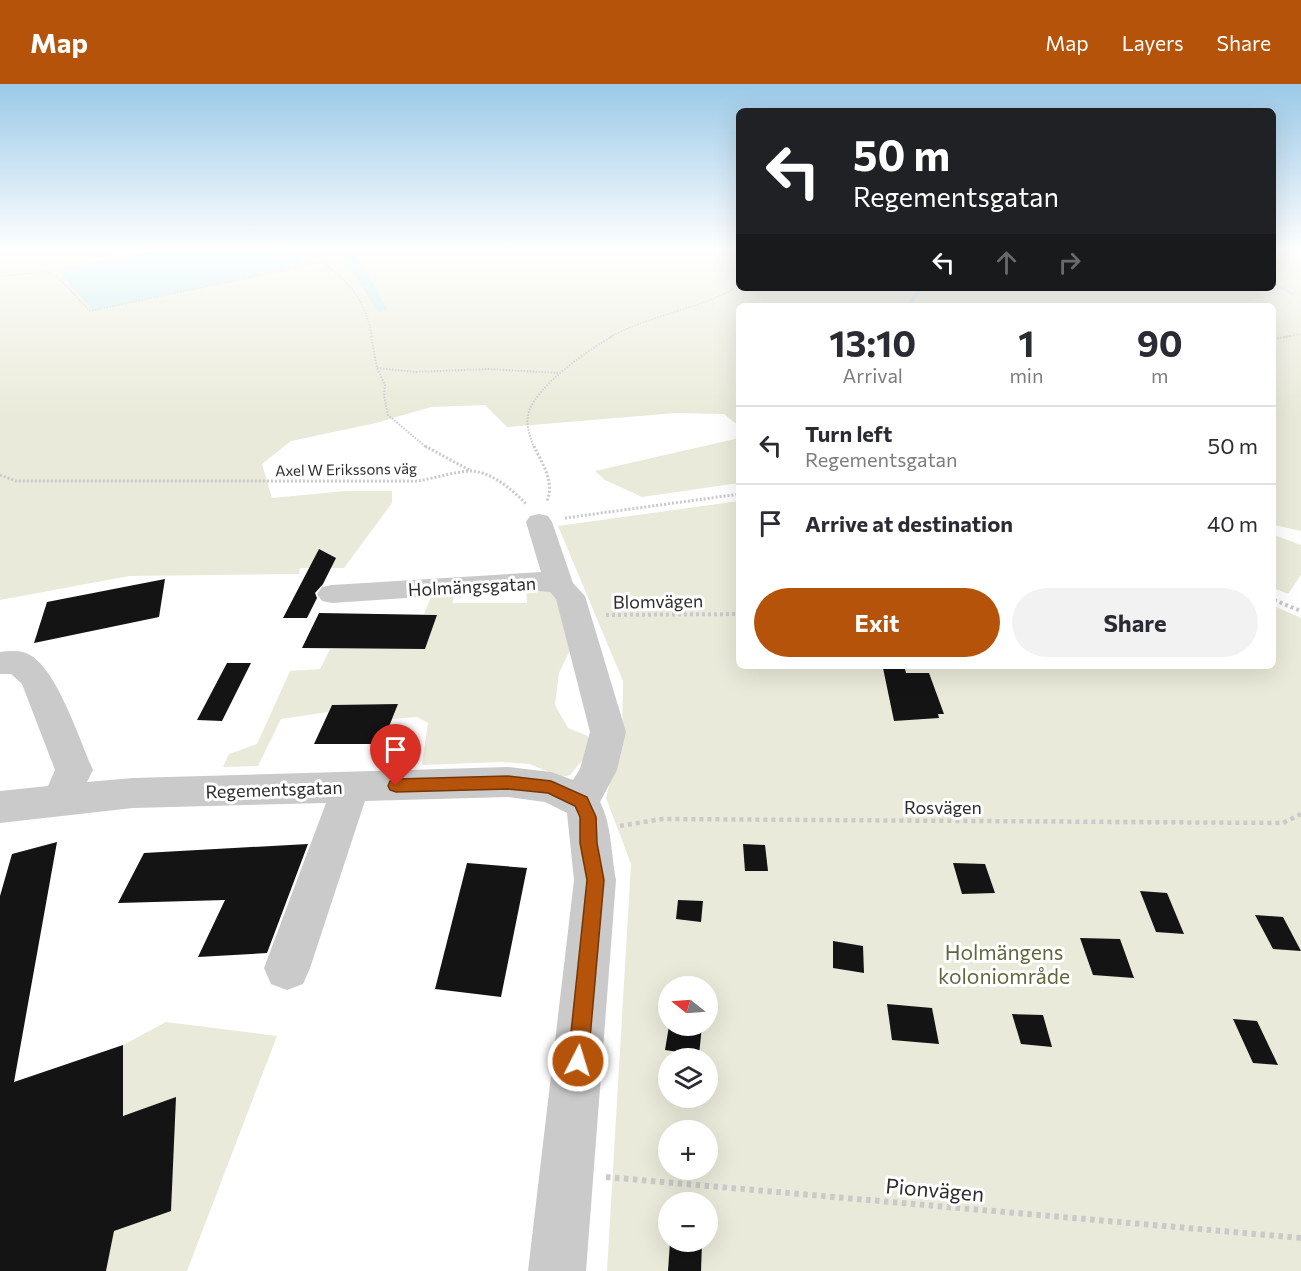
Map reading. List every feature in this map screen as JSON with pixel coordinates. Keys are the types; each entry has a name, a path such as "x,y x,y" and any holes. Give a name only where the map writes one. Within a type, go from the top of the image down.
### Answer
{"street":[{"path":"538,511 560,586"},
{"name":"Holmängsgatan","path":"332,594 526,581 541,581 560,586 570,596 578,619 608,732 585,823"},
{"path":"0,663 18,662 36,678 74,770 61,799"},
{"name":"Regementsgatan","path":"0,807 133,793 508,782 551,787 585,823"},
{"path":"287,968 351,787"},
{"path":"557,1271 596,880 585,823"}],"path":[{"path":"84,304 90,311 121,304"},
{"path":"361,304 368,317 377,368 385,385 384,396 388,415 424,446 513,490 538,511 736,494"},
{"path":"538,511 550,496 551,484 532,446 526,425 530,410 560,373 572,363 631,326 698,304"},
{"path":"1276,339 1301,334"},
{"path":"377,368 415,372 496,369 560,373"},
{"name":"Axel W Erikssons väg","path":"0,475 16,481 271,483 418,481 472,471"},
{"path":"1276,601 1301,611"},
{"name":"Blomvägen","path":"578,619 645,614 736,614"},
{"name":"Rosvägen","path":"585,823 616,826 662,819 1283,823 1301,814"},
{"name":"Pionvägen","path":"567,1174 1301,1238"}],"green space":[{"path":"0,304 373,304 378,313 388,310 385,304 736,304 736,424 724,414 676,413 507,427 485,405 431,407 376,423 291,441 262,464 272,498 345,491 392,491 392,503 344,568 300,568 299,574 129,576 0,600"},
{"path":"1276,304 1301,304 1301,531 1276,525"},
{"path":"736,439 736,483 642,497 605,480 595,471"},
{"name":"Holmängens koloniområde","path":"736,501 736,669 1276,669 1276,607 1301,618 1301,1271 607,1271 631,864 606,798 622,736 623,681 558,526"},
{"path":"1276,536 1301,545 1301,575 1288,594 1276,589"},
{"path":"526,585 554,591 575,640 559,673 555,705 568,728 588,736 591,750 570,775 562,777 529,764 501,762 422,765 428,723 417,717 392,719 398,704 332,705 328,712 281,719 258,766 223,767 229,754 257,744 290,671 320,669 330,649 425,649 437,615 424,614 433,592 454,592 453,603 527,603"},
{"path":"166,1022 277,1036 187,1271 106,1271 114,1231 171,1210 175,1098 123,1116 123,1045"}],"water":[{"path":"88,304 119,304 93,310"},
{"path":"373,304 385,304 388,310 378,313"}],"building":[{"path":"319,549 336,558 323,584 315,593 317,598 307,618 283,618"},
{"path":"165,579 159,617 34,643 47,602"},
{"path":"319,613 437,615 425,649 302,648"},
{"path":"227,663 251,663 222,721 197,720"},
{"path":"883,669 905,669 906,673 929,673 944,714 938,714 939,718 894,721"},
{"path":"398,704 382,744 314,744 332,705"},
{"path":"57,842 14,1082 123,1045 123,1116 176,1097 171,1211 114,1231 106,1271 0,1271 0,896 12,854"},
{"path":"308,844 267,953 198,957 225,900 118,903 144,853"},
{"path":"743,844 765,845 768,871 745,871"},
{"path":"467,863 527,868 501,997 435,989"},
{"path":"953,863 985,864 995,893 962,894"},
{"path":"1140,891 1167,893 1184,934 1156,932"},
{"path":"678,900 703,901 701,922 676,919"},
{"path":"1255,915 1283,917 1301,951 1273,949"},
{"path":"1080,938 1120,939 1134,978 1093,975"},
{"path":"833,941 863,946 864,973 833,968"},
{"path":"887,1004 932,1008 939,1044 892,1040"},
{"path":"1012,1014 1043,1015 1052,1047 1021,1044"},
{"path":"1233,1019 1257,1021 1278,1065 1253,1063"},
{"path":"667,1036 701,1036 700,1048 665,1048"},
{"path":"669,1252 702,1252 701,1271 668,1271"}],"route":[{"path":"396,786 508,782 551,787 581,802 588,817 589,843 596,880 578,1061"}]}
